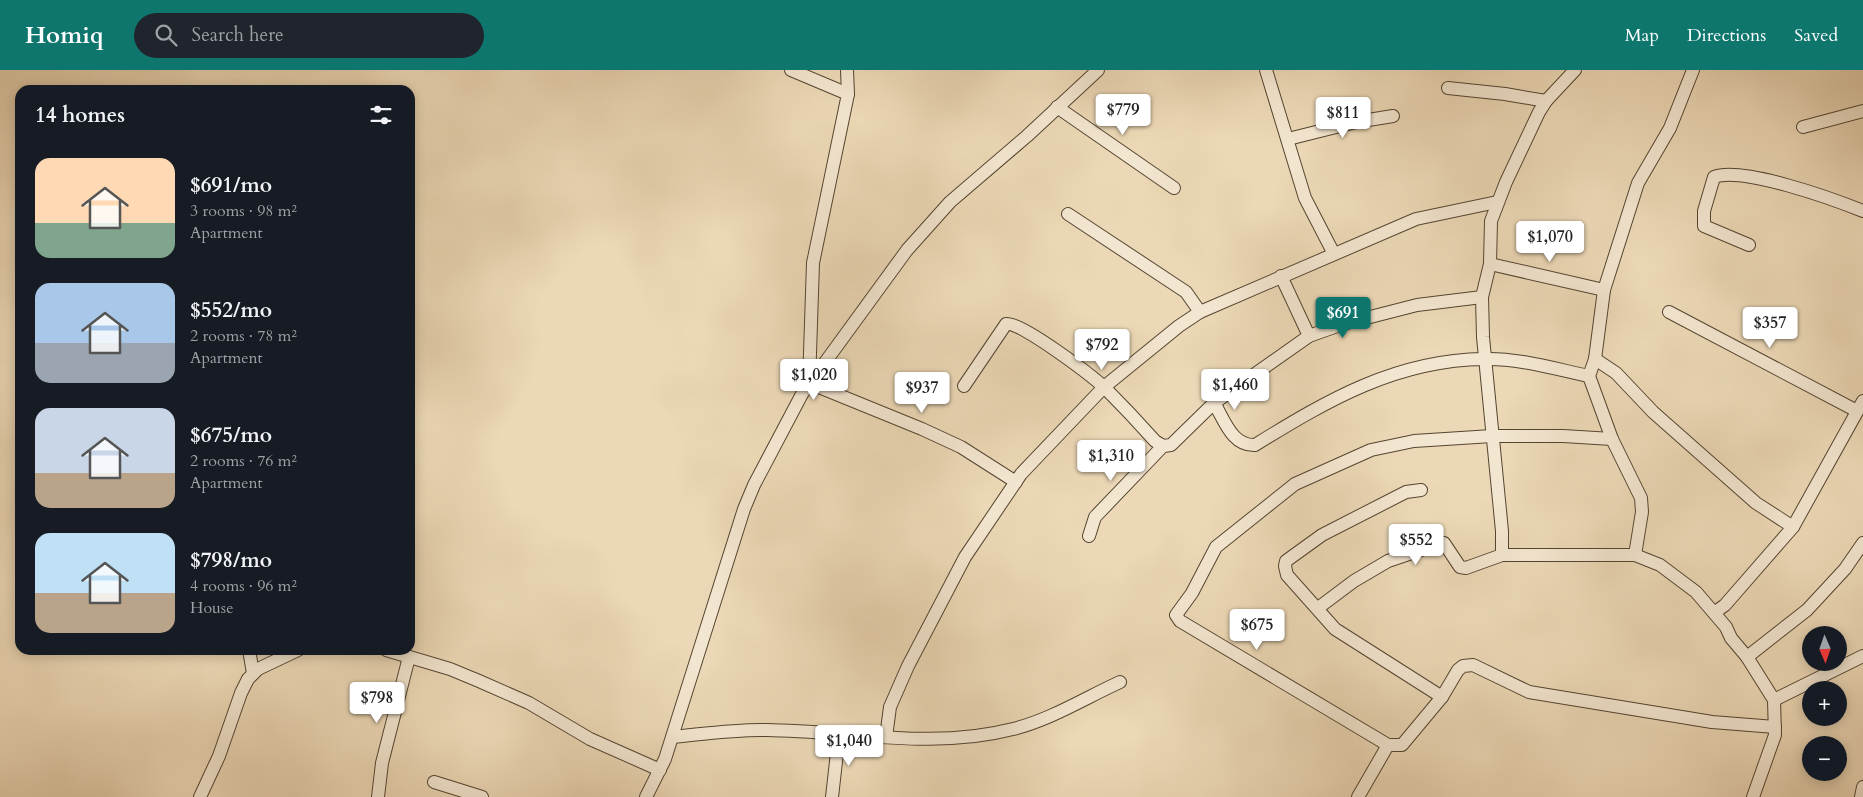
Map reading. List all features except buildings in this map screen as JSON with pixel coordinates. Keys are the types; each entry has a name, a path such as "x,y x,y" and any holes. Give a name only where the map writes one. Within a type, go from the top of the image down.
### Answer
{"street":[{"path":"791,70 848,94"},
{"path":"809,383 813,263 848,94 847,70"},
{"path":"646,797 660,770 673,737 744,509 754,485 809,383 907,250 950,202 1098,70"},
{"path":"1266,70 1305,198 1334,254"},
{"path":"1502,555 1502,531 1485,359 1482,298 1490,264 1491,221 1497,202 1546,101 1575,70"},
{"path":"1635,555 1642,512 1641,498 1612,439 1589,376 1595,359 1604,290 1638,183 1670,128 1693,70"},
{"path":"1448,88 1505,94 1546,101"},
{"path":"1057,107 1174,188"},
{"path":"1803,127 1863,111"},
{"path":"1288,139 1356,122 1393,116"},
{"path":"1749,245 1704,226 1704,211 1714,177 1721,174 1731,174 1766,180 1863,211"},
{"path":"886,737 890,707 908,666 965,557 1016,482 1104,387 1179,326 1200,312 1416,218 1497,202"},
{"path":"1068,214 1186,292 1200,312"},
{"path":"1490,264 1604,290"},
{"path":"1281,276 1309,336"},
{"path":"1089,536 1095,517 1163,446 1171,445 1214,403 1309,336 1343,324 1417,305 1482,298"},
{"path":"1669,312 1860,406 1793,527 1725,605 1714,613"},
{"path":"964,386 1006,324 1010,322 1063,355 1104,387 1163,446"},
{"path":"1214,403 1238,442 1246,446 1255,445 1303,415 1385,375 1440,362 1485,359 1527,363 1589,376"},
{"path":"1595,359 1616,373 1653,412 1756,503 1793,527"},
{"path":"809,383 961,447 1016,482"},
{"path":"1612,439 1563,436 1492,436 1414,441 1371,450 1295,484 1216,547 1192,593 1176,615 1180,621 1388,745 1402,745 1442,697 1458,670 1463,666 1473,665 1529,692 1712,722 1776,727"},
{"path":"1421,490 1406,492 1322,535 1286,561 1285,566 1287,576 1335,629 1442,697"},
{"path":"1318,608 1354,581 1388,561 1444,542 1460,567 1466,568 1502,555 1635,555 1660,565 1696,592 1726,627 1731,638 1747,657 1774,700 1775,735 1753,797"},
{"path":"1747,657 1807,610 1845,569 1863,542"},
{"path":"250,655 253,673"},
{"path":"200,797 219,756 241,692 248,679 258,669 287,655"},
{"path":"402,655 450,669 528,703 590,739 660,770"},
{"path":"1774,700 1863,656"},
{"path":"378,797 382,763 409,657"},
{"path":"673,737 768,730 838,735 941,738 1013,729 1037,721 1120,682"},
{"path":"832,797 838,735"},
{"path":"1358,797 1388,745"},
{"path":"434,782 482,797"},
{"path":"1861,797 1863,788"}]}
